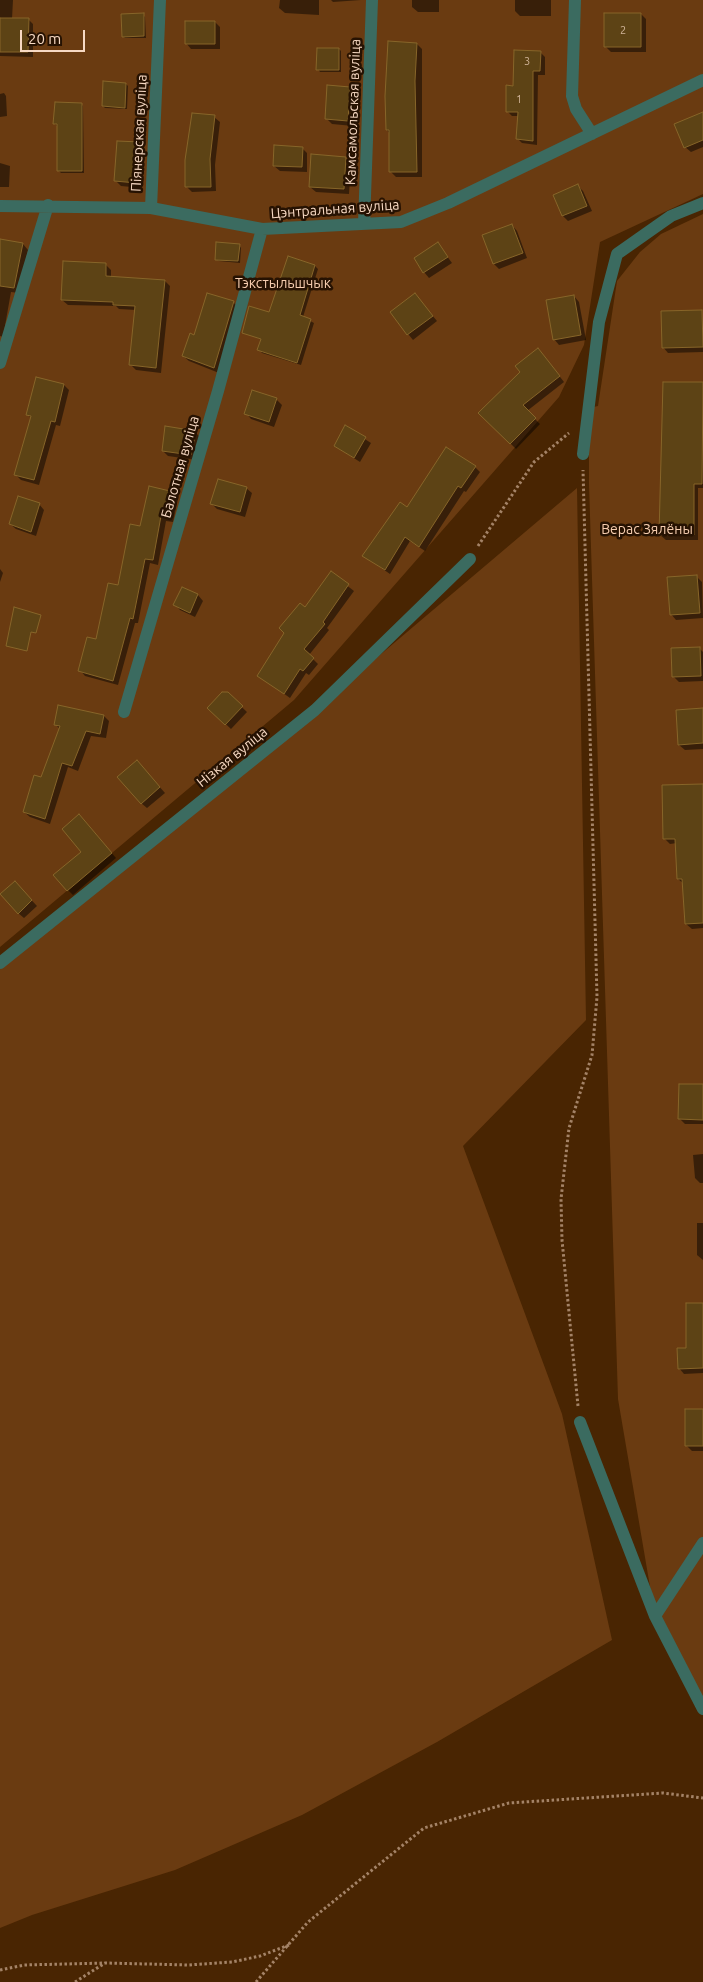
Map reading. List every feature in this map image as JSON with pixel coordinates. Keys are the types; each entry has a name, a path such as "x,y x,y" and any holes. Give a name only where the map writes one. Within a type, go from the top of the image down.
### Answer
{"street":[{"name":"Піянерская вуліца","path":"150,208 160,0"},
{"name":"Камсамольская вуліца","path":"364,224 372,0"},
{"path":"575,0 572,96 576,109 592,134"},
{"name":"Цэнтральная вуліца","path":"0,206 48,205 150,208 262,229 401,222 448,203 703,80"},
{"path":"583,454 598,322 617,254 671,216 703,203"},
{"path":"0,363 48,205"},
{"name":"Балотная вуліца","path":"124,712 218,391 262,229"},
{"name":"Нізкая вуліца","path":"0,963 316,710 470,559"},
{"path":"580,1422 655,1616 703,1709"},
{"path":"655,1616 703,1543"}],"path":[{"path":"470,559 534,462 566,435 587,422"},
{"path":"580,1422 562,1240 561,1199 569,1128 592,1055 597,997 583,454"},
{"path":"256,1982 308,1922 424,1828 509,1803 663,1793 703,1798"},
{"path":"0,1970 24,1965 106,1963 188,1965 232,1962 260,1956 290,1945"},
{"path":"75,1982 106,1963"}],"green space":[{"name":"Тэкстыльшчык","path":"0,0 703,0 703,194 600,242 584,345 559,397 294,700 0,947"},
{"name":"Верас Зялёны","path":"703,214 703,1709 655,1616 618,1399 589,484 589,408 598,406 617,281 640,252 661,234"},
{"path":"577,488 586,1020 463,1146 562,1414 612,1640 437,1742 302,1815 175,1870 32,1915 0,1928 0,963 315,710"}],"building":[{"path":"144,13 144,36 122,37 121,14"},
{"path":"604,13 641,13 641,47 604,47"},
{"path":"0,18 29,18 28,52 0,52"},
{"path":"185,21 215,21 215,44 185,44"},
{"path":"388,41 417,43 415,81 417,172 389,172 389,130 386,130 385,96"},
{"path":"317,48 339,48 339,70 316,70"},
{"path":"514,50 541,51 540,71 533,71 533,141 516,139 518,112 506,112 506,85 513,86"},
{"path":"103,81 126,83 125,108 102,106"},
{"path":"327,85 350,87 348,121 325,119"},
{"path":"55,102 82,103 82,171 57,171 57,124 53,124"},
{"path":"703,112 703,140 684,148 674,124"},
{"path":"192,113 215,115 210,159 211,187 185,187 185,160"},
{"path":"117,141 140,142 137,183 114,181"},
{"path":"274,145 303,147 302,167 273,166"},
{"path":"311,154 346,157 344,189 309,187"},
{"path":"578,184 587,206 562,216 553,195"},
{"path":"512,224 523,253 493,264 482,235"},
{"path":"0,239 23,243 14,288 0,286"},
{"path":"216,242 240,244 238,261 215,260"},
{"path":"438,242 448,257 423,273 414,258"},
{"path":"288,256 315,265 300,315 311,319 297,363 257,350 261,339 242,333 249,306 269,312"},
{"path":"63,261 106,263 106,276 165,280 156,368 129,365 135,306 113,305 113,302 61,300"},
{"path":"207,293 234,301 214,368 182,356 190,333 194,335"},
{"path":"415,293 433,316 407,335 390,312"},
{"path":"574,295 581,335 553,340 546,300"},
{"path":"702,310 703,347 662,348 661,311"},
{"path":"538,348 560,376 523,405 536,418 510,444 478,413 520,372 515,366"},
{"path":"36,377 64,384 55,422 51,421 34,480 14,475 31,416 26,415"},
{"path":"663,382 703,382 702,484 694,484 694,535 659,535"},
{"path":"252,390 277,398 269,422 244,414"},
{"path":"345,425 366,437 354,458 334,446"},
{"path":"165,426 196,431 191,455 162,451"},
{"path":"446,447 476,466 461,488 458,486 419,547 405,537 385,570 362,556 400,502 407,507"},
{"path":"218,479 247,487 240,512 210,504"},
{"path":"149,486 174,492 168,518 161,516 153,560 145,559 133,619 130,618 113,681 78,671 87,637 96,639 108,583 118,585 130,524 140,526"},
{"path":"18,496 40,503 31,532 9,524"},
{"path":"331,571 349,584 323,622 325,624 304,649 314,658 303,671 300,669 284,694 257,676 284,633 279,628 300,603 305,607"},
{"path":"697,575 700,613 670,615 667,577"},
{"path":"182,587 198,594 190,613 173,605"},
{"path":"14,607 41,615 36,633 31,632 27,651 6,646"},
{"path":"700,647 701,676 672,677 671,648"},
{"path":"222,692 228,692 243,706 225,725 207,708"},
{"path":"58,705 104,715 100,734 86,731 72,766 62,763 45,819 23,812 34,775 41,777 60,726 54,725"},
{"path":"703,708 703,743 678,745 676,710"},
{"path":"137,760 160,787 141,804 117,777"},
{"path":"703,784 703,923 685,924 682,879 677,879 675,839 663,839 662,785"},
{"path":"79,814 112,853 67,891 53,875 81,852 62,829"},
{"path":"15,881 32,900 18,914 0,894"},
{"path":"679,1084 703,1084 703,1120 678,1119"},
{"path":"686,1303 703,1303 703,1368 678,1369 677,1348 686,1348"},
{"path":"685,1409 703,1409 703,1446 685,1446"}]}
